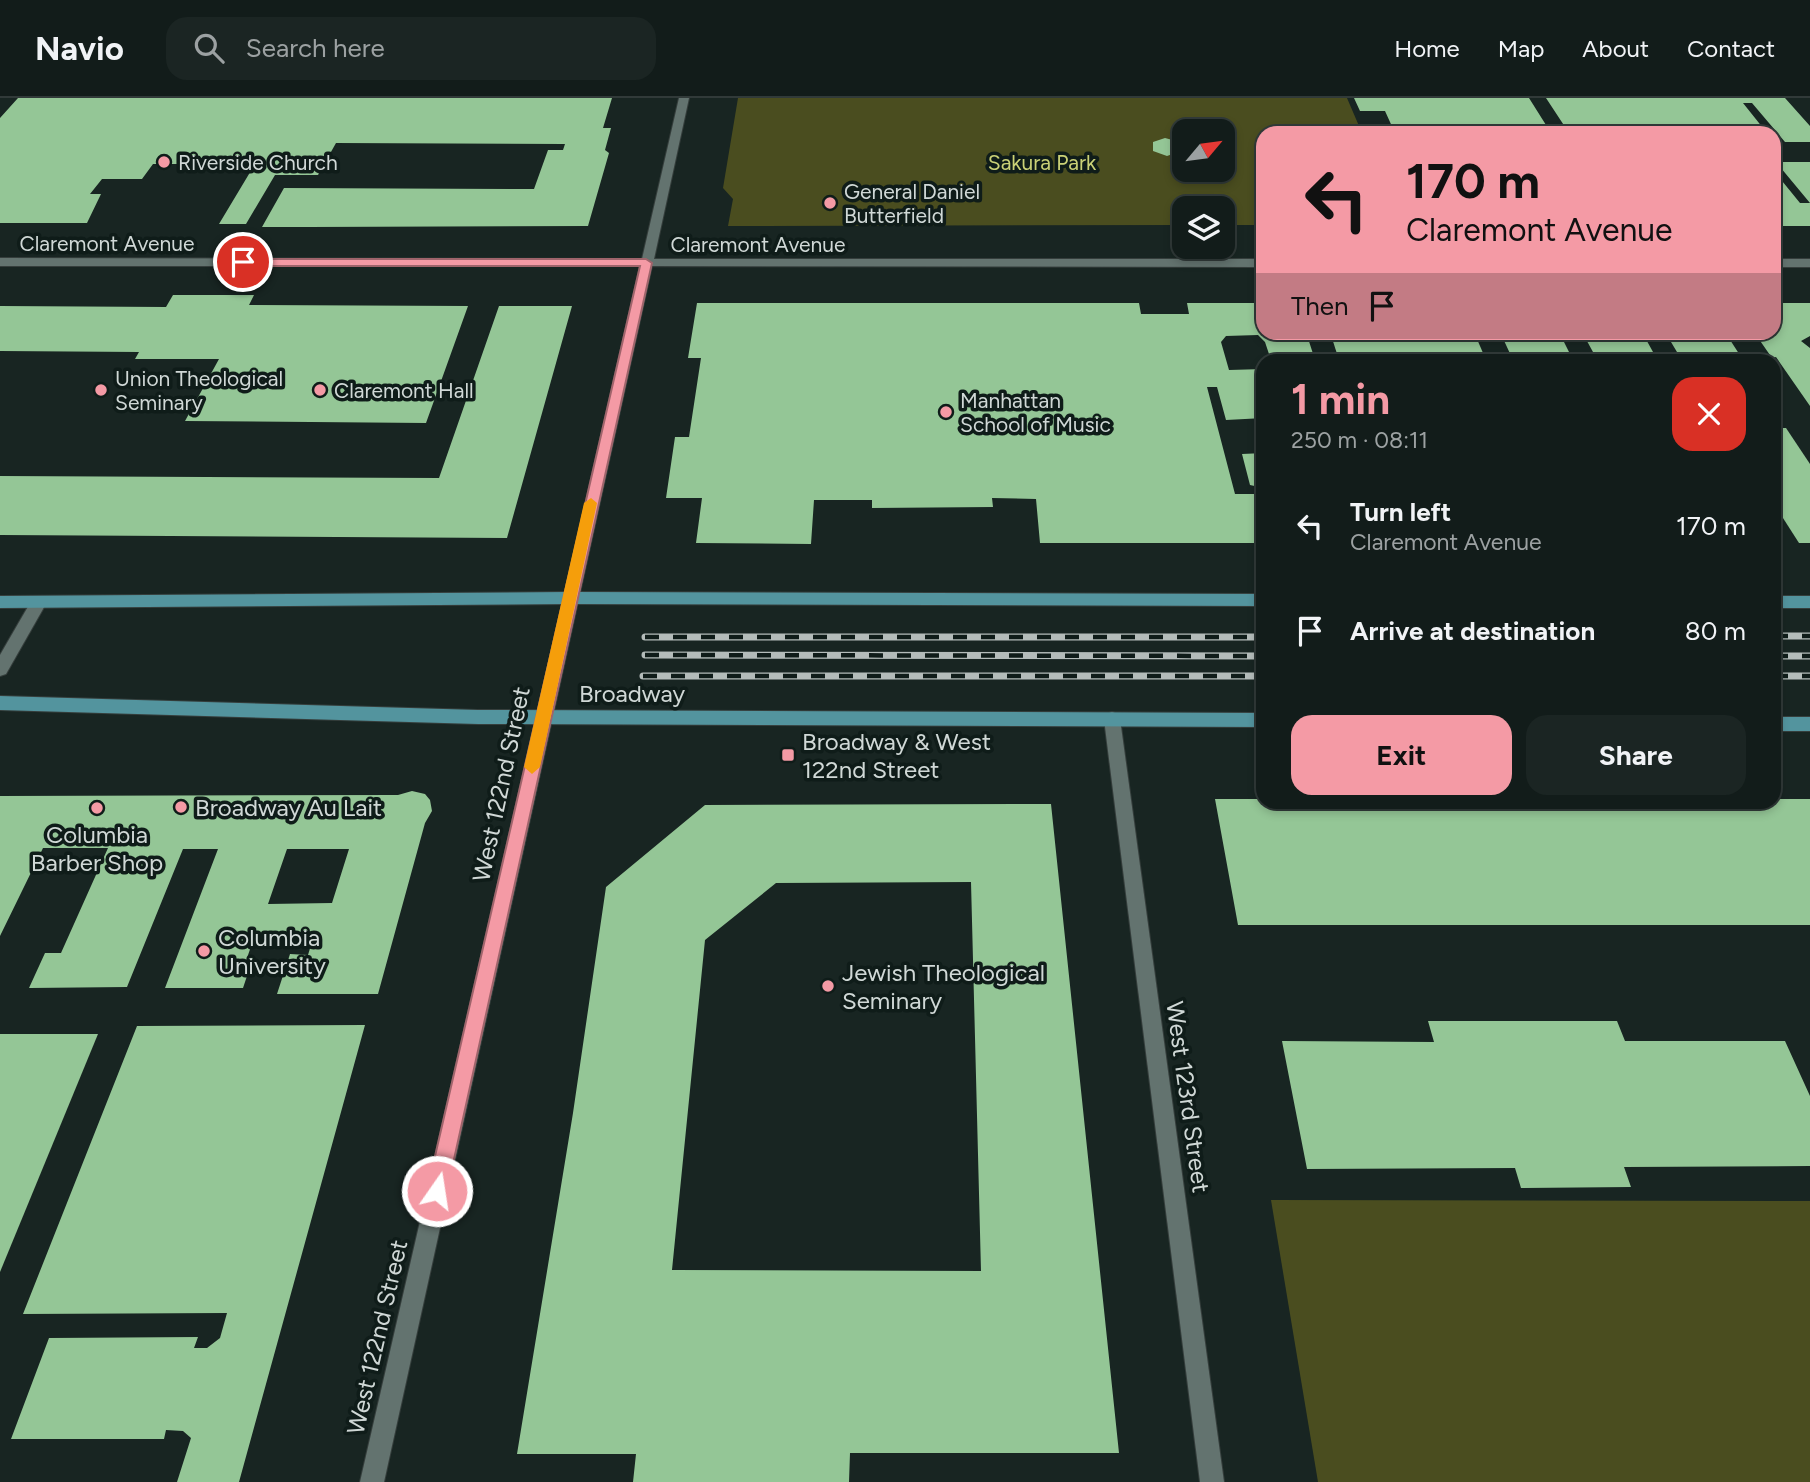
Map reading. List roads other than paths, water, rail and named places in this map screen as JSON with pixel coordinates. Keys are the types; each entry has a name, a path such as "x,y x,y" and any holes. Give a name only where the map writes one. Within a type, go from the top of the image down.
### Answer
{"main road":[{"path":"0,602 569,598 1256,600"},
{"path":"1781,602 1810,602"},
{"name":"Broadway","path":"0,703 97,704 281,713 542,718 1256,720"},
{"path":"1781,724 1810,724"}],"street":[{"name":"West 122nd Street","path":"372,1482 569,598 684,98"},
{"name":"Claremont Avenue","path":"0,262 1256,263"},
{"path":"1781,263 1810,263"},
{"path":"0,669 39,602"},
{"name":"West 123rd Street","path":"1112,719 1212,1482"}],"railway":[{"path":"1781,636 1810,636"},
{"path":"645,637 1256,637"},
{"path":"645,655 1256,656"},
{"path":"1781,656 1810,656"},
{"path":"643,676 1256,676"},
{"path":"1781,676 1810,676"}],"place":[{"name":"Riverside Church","path":"164,162"},
{"name":"General Daniel Butterfield","path":"830,203"},
{"name":"Union Theological Seminary","path":"101,390"},
{"name":"Claremont Hall","path":"320,390"},
{"name":"Manhattan School of Music","path":"946,412"},
{"name":"Broadway & West 122nd Street","path":"788,755"},
{"name":"Broadway Au Lait","path":"181,807"},
{"name":"Columbia Barber Shop","path":"97,808"},
{"name":"Columbia University","path":"204,951"},
{"name":"Jewish Theological Seminary","path":"828,986"}],"park label":[{"name":"Sakura Park","path":"1042,162"}]}
